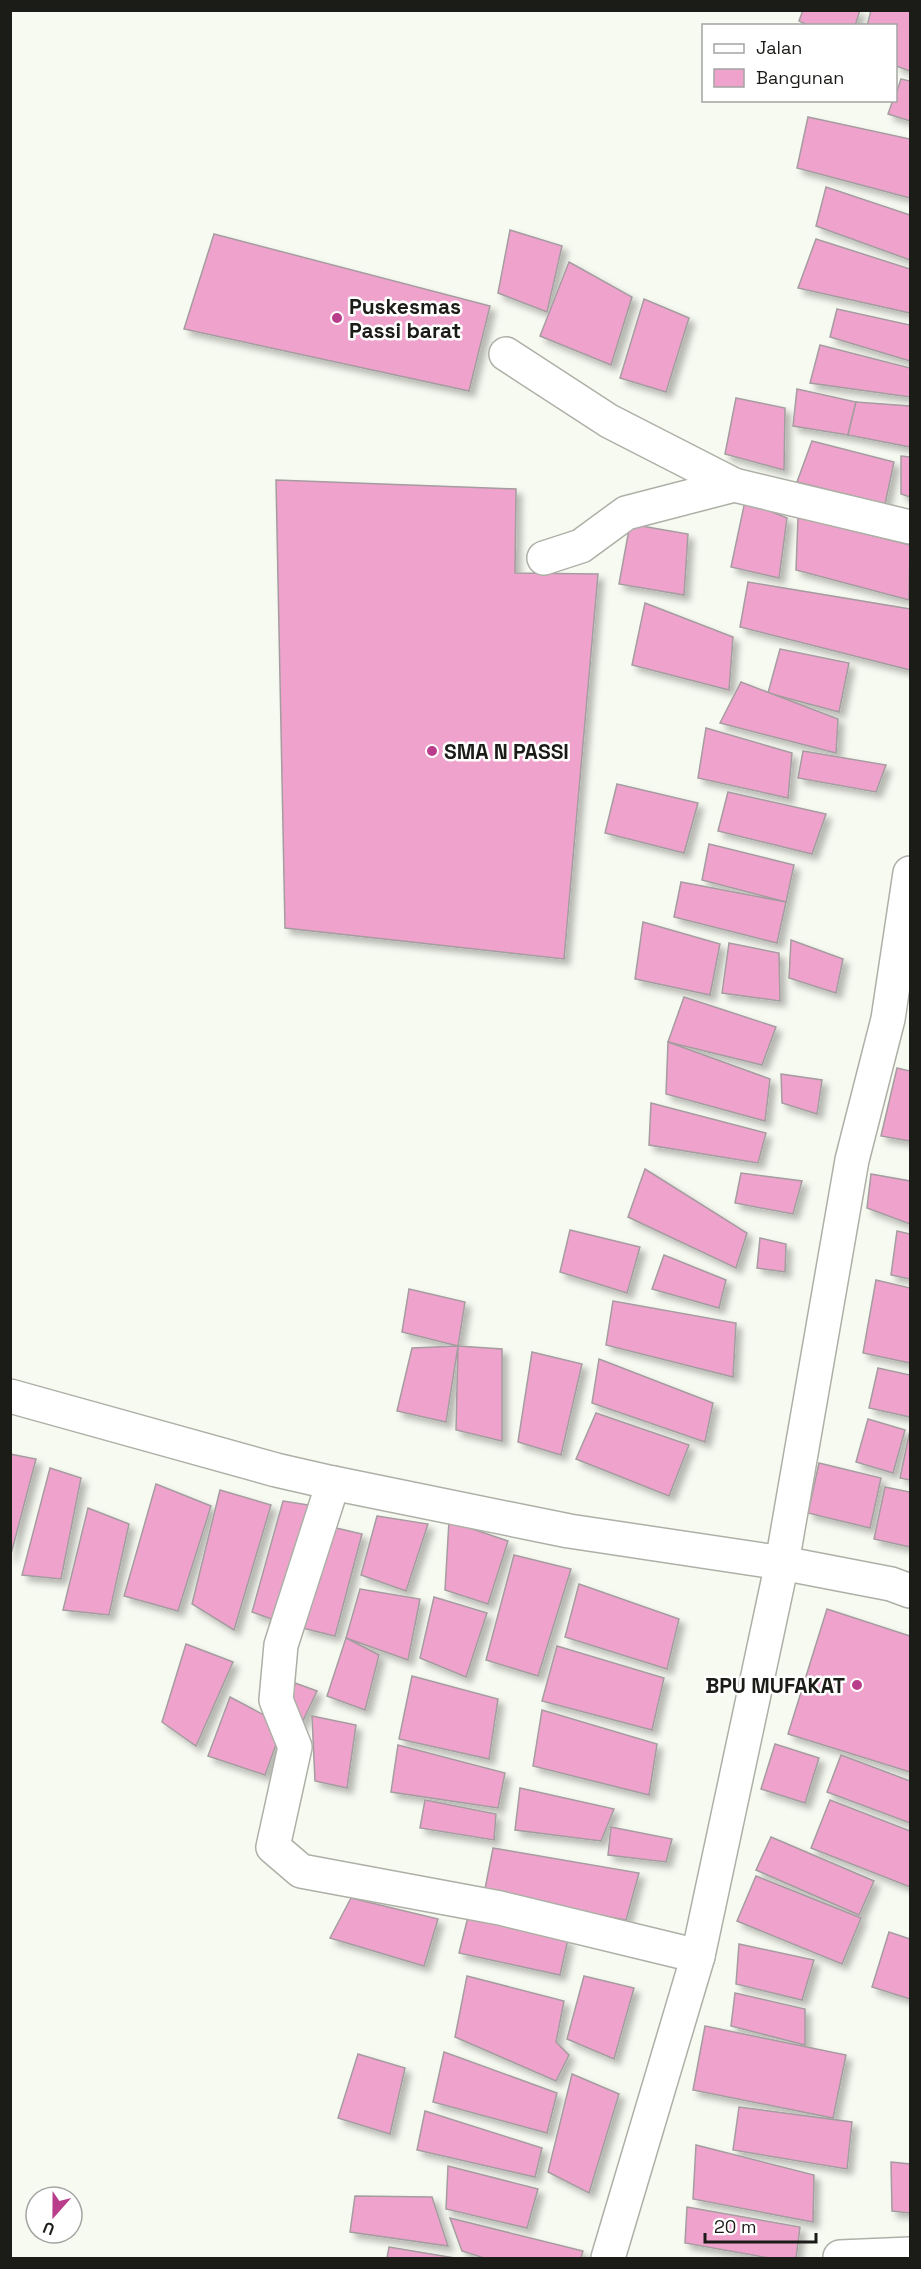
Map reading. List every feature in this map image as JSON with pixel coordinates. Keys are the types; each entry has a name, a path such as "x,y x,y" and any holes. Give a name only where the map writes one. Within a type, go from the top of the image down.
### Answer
{"street":[{"path":"506,354 609,421 734,485 910,527"},
{"path":"544,558 581,546 626,513 734,485"},
{"path":"608,2259 698,1956 782,1563 852,1160 888,1018 910,873"},
{"path":"10,1396 276,1470 333,1483 569,1532 782,1563 891,1584 910,1591"},
{"path":"333,1483 280,1645 276,1700 295,1747 273,1847 301,1871 500,1908 698,1956"},
{"path":"840,2257 910,2254"}],"building":[{"path":"803,10 860,10 856,24 805,24 799,21"},
{"path":"871,10 910,10 910,71 897,66 897,24 868,24"},
{"path":"901,79 910,81 910,121 888,114 892,102 897,102 897,91"},
{"path":"808,117 910,139 910,198 797,168"},
{"path":"826,187 910,215 910,260 816,226"},
{"path":"510,230 562,246 547,312 498,293"},
{"name":"Puskesmas Passi barat","path":"214,234 490,306 469,391 184,329"},
{"path":"816,239 910,269 910,313 798,288"},
{"path":"569,262 632,297 611,365 540,336"},
{"path":"644,299 689,318 666,392 620,378"},
{"path":"837,309 910,325 910,361 830,337"},
{"path":"820,345 910,368 910,397 810,383"},
{"path":"797,389 856,402 848,435 793,426"},
{"path":"736,398 785,408 784,470 725,454"},
{"path":"856,402 910,406 910,447 848,435"},
{"path":"812,441 894,462 885,504 797,482"},
{"path":"901,456 910,457 910,497 901,494"},
{"name":"SMA N PASSI","path":"276,480 516,489 515,573 598,574 564,959 285,928"},
{"path":"745,501 787,518 779,578 731,567"},
{"path":"798,517 910,545 909,600 796,570"},
{"path":"630,524 688,534 684,595 619,584"},
{"path":"748,582 910,609 910,670 740,627"},
{"path":"645,603 733,637 729,690 632,665"},
{"path":"780,649 849,663 839,712 768,693"},
{"path":"741,682 838,719 836,753 720,723"},
{"path":"706,728 792,753 788,798 698,778"},
{"path":"803,751 886,765 876,792 798,778"},
{"path":"617,784 698,803 684,853 605,833"},
{"path":"728,792 826,814 812,854 718,831"},
{"path":"709,844 794,865 786,902 702,880"},
{"path":"681,882 786,902 777,943 674,917"},
{"path":"643,922 720,944 710,995 635,979"},
{"path":"791,940 843,959 836,993 789,978"},
{"path":"729,943 779,953 780,1001 722,993"},
{"path":"684,997 776,1027 762,1065 668,1042"},
{"path":"668,1042 770,1079 765,1121 666,1094"},
{"path":"897,1068 910,1071 910,1141 881,1136"},
{"path":"781,1074 822,1080 817,1114 782,1103"},
{"path":"651,1103 766,1133 758,1163 649,1145"},
{"path":"645,1169 747,1233 736,1268 628,1217"},
{"path":"741,1173 802,1181 793,1214 735,1203"},
{"path":"871,1174 910,1181 910,1224 867,1208"},
{"path":"570,1230 640,1247 627,1293 560,1272"},
{"path":"897,1231 910,1234 910,1279 891,1275"},
{"path":"760,1238 786,1244 785,1272 757,1268"},
{"path":"664,1255 726,1280 719,1308 652,1289"},
{"path":"876,1280 910,1288 910,1363 863,1353"},
{"path":"409,1289 465,1302 458,1346 402,1332"},
{"path":"613,1301 736,1323 733,1377 606,1345"},
{"path":"458,1346 446,1422 397,1411 412,1348"},
{"path":"458,1346 502,1349 502,1441 456,1430"},
{"path":"532,1352 582,1364 561,1455 518,1442"},
{"path":"599,1359 713,1403 705,1442 592,1403"},
{"path":"878,1368 910,1375 910,1417 869,1408"},
{"path":"596,1413 689,1445 669,1496 576,1459"},
{"path":"868,1419 905,1430 893,1473 856,1462"},
{"path":"910,1430 910,1480 900,1478"},
{"path":"10,1454 36,1459 10,1558"},
{"path":"819,1463 881,1478 870,1528 808,1513"},
{"path":"50,1468 81,1478 61,1579 22,1575"},
{"path":"156,1484 211,1506 178,1611 124,1596"},
{"path":"885,1487 910,1492 910,1547 874,1539"},
{"path":"220,1490 271,1505 234,1630 192,1604"},
{"path":"283,1501 315,1506 277,1621 252,1612"},
{"path":"88,1508 129,1524 109,1615 63,1610"},
{"path":"377,1516 428,1524 406,1591 361,1575"},
{"path":"449,1521 508,1541 488,1604 445,1590"},
{"path":"332,1527 362,1534 335,1636 302,1628"},
{"path":"514,1555 571,1569 538,1676 486,1660"},
{"path":"579,1584 679,1619 667,1669 565,1637"},
{"path":"360,1589 420,1599 408,1660 346,1638"},
{"path":"434,1597 487,1613 466,1677 420,1658"},
{"name":"BPU MUFAKAT","path":"827,1609 910,1636 910,1772 788,1734"},
{"path":"346,1638 379,1655 365,1710 327,1696"},
{"path":"186,1644 233,1662 196,1746 162,1722"},
{"path":"557,1646 664,1678 652,1730 542,1701"},
{"path":"412,1676 498,1699 489,1759 399,1739"},
{"path":"295,1683 317,1691 300,1727 291,1701"},
{"path":"230,1697 283,1725 265,1775 208,1756"},
{"path":"542,1710 657,1744 649,1795 533,1766"},
{"path":"312,1716 356,1725 347,1788 315,1781"},
{"path":"775,1744 819,1758 805,1803 761,1789"},
{"path":"398,1745 505,1773 498,1808 391,1792"},
{"path":"841,1755 910,1781 910,1823 827,1792"},
{"path":"520,1788 614,1809 601,1841 515,1830"},
{"path":"425,1800 496,1814 494,1840 420,1828"},
{"path":"830,1800 910,1831 910,1887 811,1848"},
{"path":"611,1827 672,1839 666,1862 608,1855"},
{"path":"771,1837 874,1881 859,1915 756,1870"},
{"path":"493,1848 639,1873 626,1920 484,1894"},
{"path":"756,1876 861,1918 842,1964 737,1921"},
{"path":"351,1898 438,1919 424,1966 330,1938"},
{"path":"468,1917 568,1939 560,1975 459,1953"},
{"path":"889,1932 910,1939 910,1999 872,1987"},
{"path":"739,1944 814,1960 802,2000 736,1984"},
{"path":"467,1976 564,2001 556,2042 569,2055 556,2081 455,2037"},
{"path":"584,1976 634,1988 614,2059 567,2039"},
{"path":"735,1993 805,2009 805,2045 731,2026"},
{"path":"705,2026 846,2055 833,2118 693,2090"},
{"path":"444,2052 557,2093 547,2133 433,2102"},
{"path":"358,2054 405,2068 390,2134 338,2118"},
{"path":"572,2074 619,2094 589,2193 548,2172"},
{"path":"739,2107 852,2122 847,2169 733,2150"},
{"path":"425,2111 542,2148 535,2177 417,2150"},
{"path":"696,2145 814,2175 813,2222 693,2199"},
{"path":"891,2162 910,2164 910,2213 892,2211"},
{"path":"448,2166 538,2189 527,2228 446,2209"},
{"path":"355,2196 432,2197 448,2246 350,2232"},
{"path":"687,2207 800,2227 796,2258 769,2258 685,2243"},
{"path":"450,2218 583,2251 581,2258 484,2258 462,2251"},
{"path":"389,2247 455,2258 387,2258"}],"place":[{"name":"Puskesmas Passi barat","path":"337,318"},
{"name":"SMA N PASSI","path":"432,751"},
{"name":"BPU MUFAKAT","path":"857,1685"}]}
